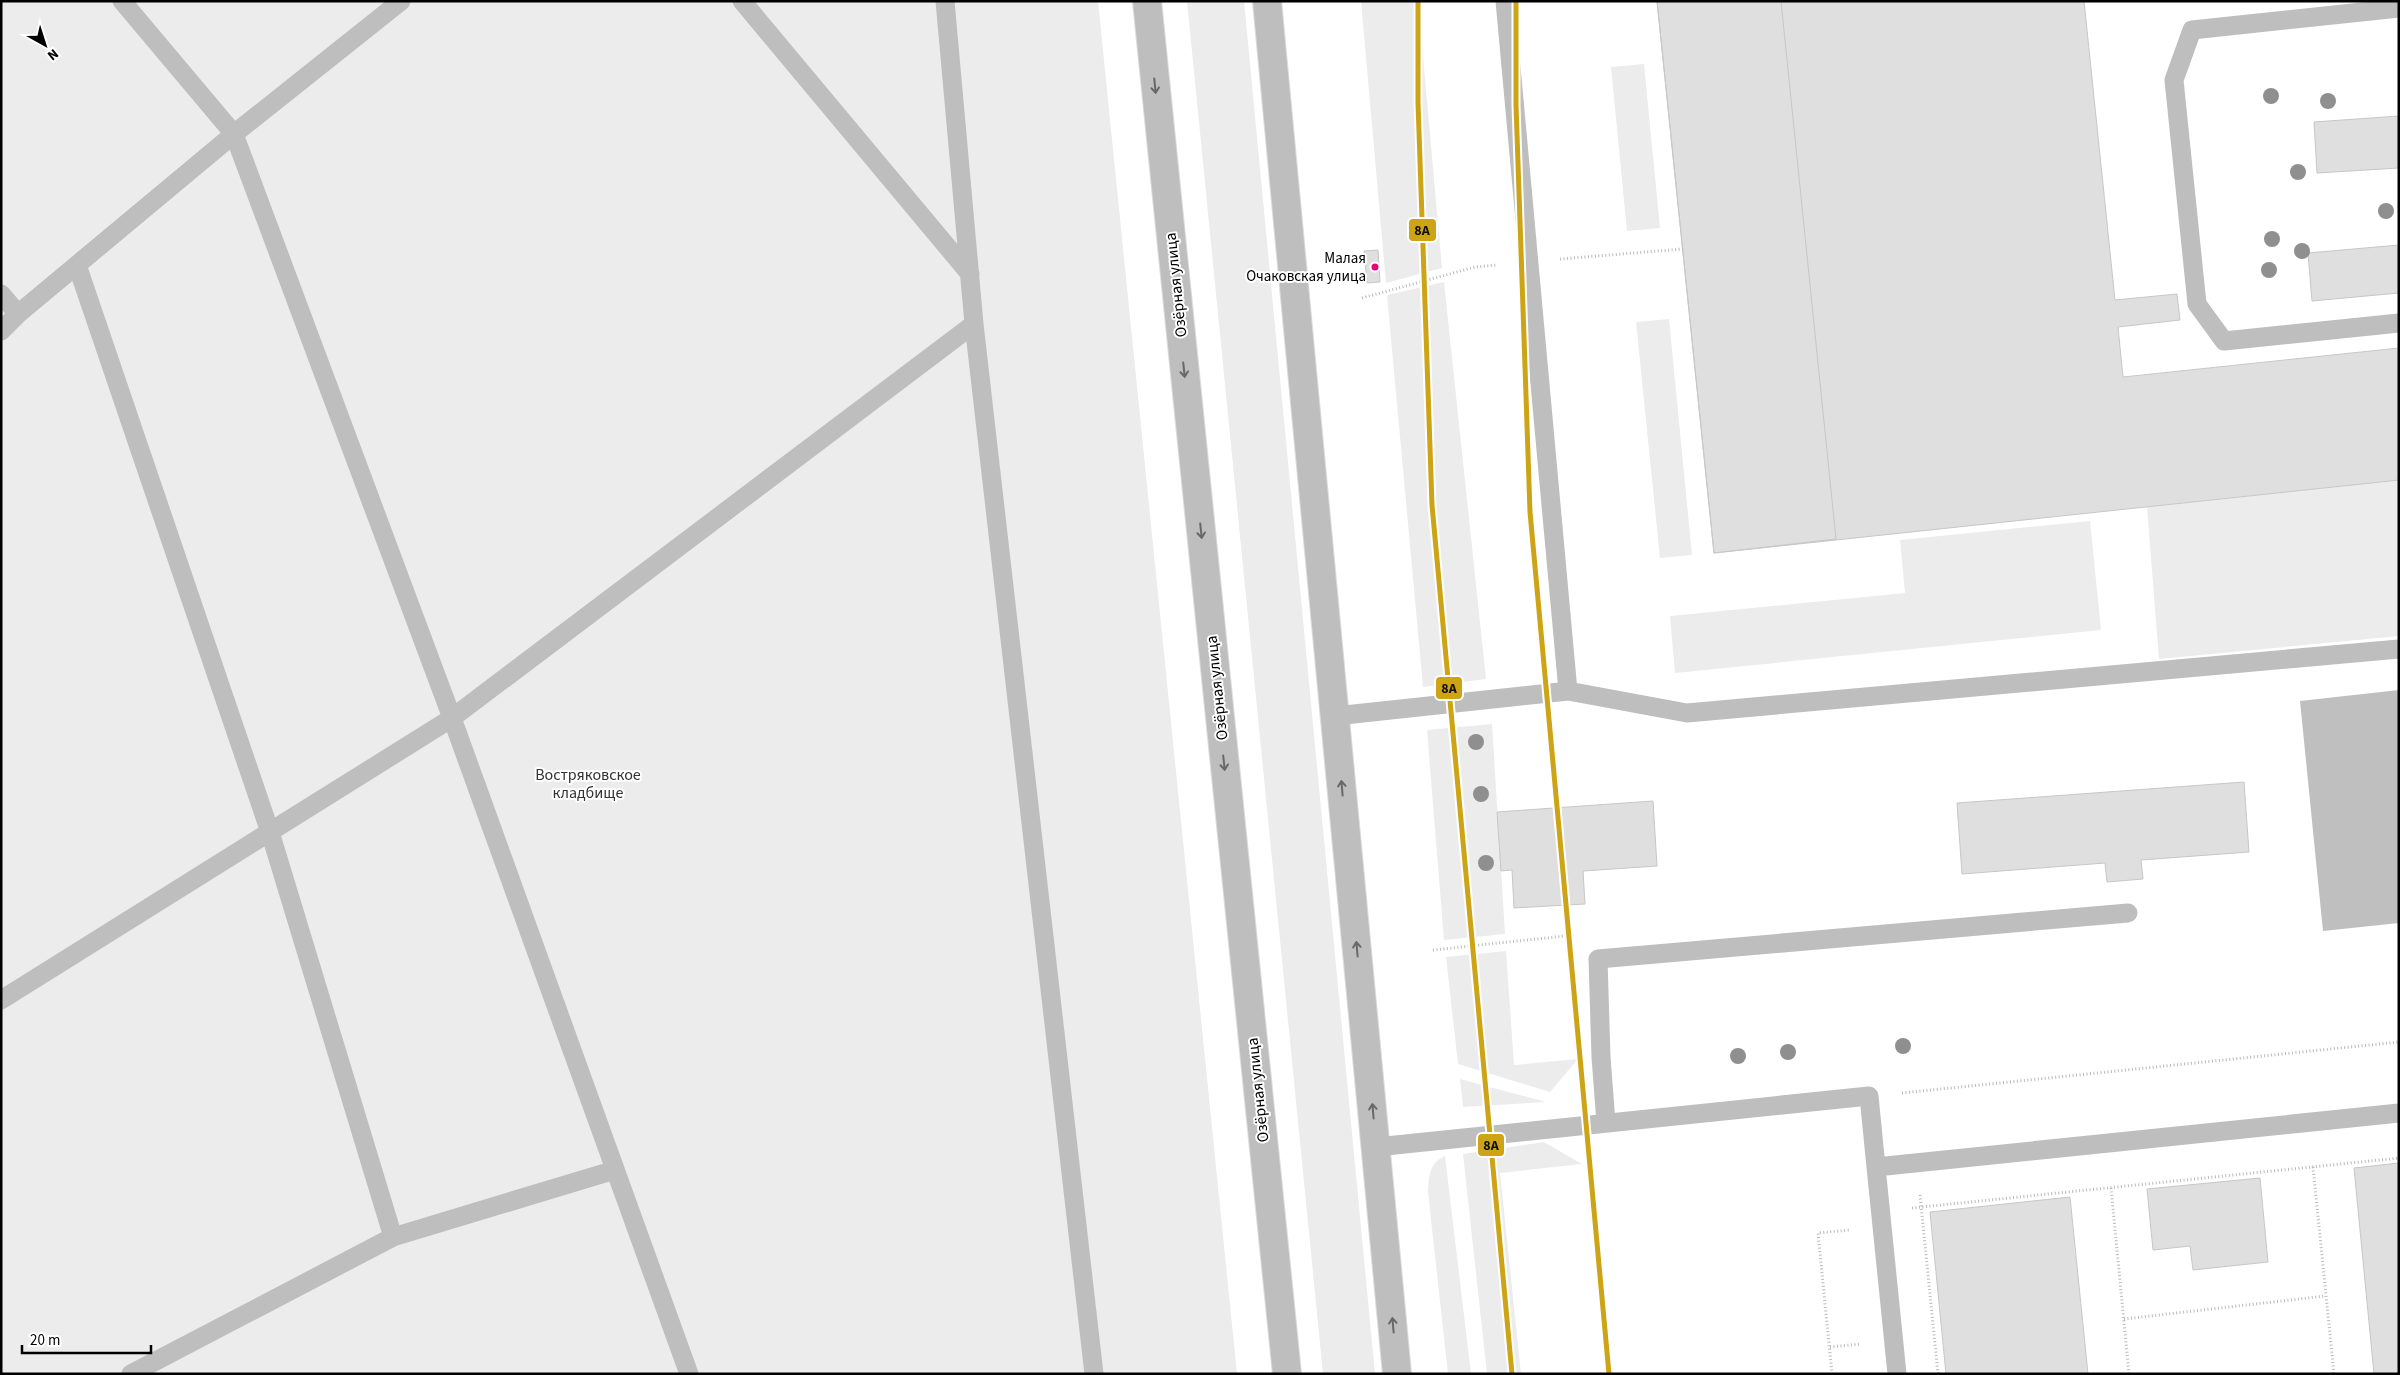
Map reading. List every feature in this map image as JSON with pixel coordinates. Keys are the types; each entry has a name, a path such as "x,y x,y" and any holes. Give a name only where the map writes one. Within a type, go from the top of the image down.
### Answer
{"main road":[{"name":"Озёрная улица","path":"1147,1 1287,1374"},
{"path":"1267,1 1397,1374"}],"lane":[{"path":"122,1 234,134 452,718 689,1374"},
{"path":"1,331 18,314 234,134 401,1"},
{"path":"742,1 970,274"},
{"path":"945,1 974,324 1089,1369"},
{"path":"1505,1 1568,691"},
{"path":"2399,8 2192,30 2174,80 2197,304 2224,341 2399,323"},
{"path":"76,265 270,832 392,1237"},
{"path":"1,294 18,314"},
{"path":"1,1000 452,718 974,324"},
{"path":"1335,716 1568,691 1687,714 2399,649"},
{"path":"1606,1124 1601,1057 1598,960 2128,913"},
{"path":"1376,1147 1869,1096 1897,1374"},
{"path":"1876,1167 2399,1113"},
{"path":"131,1374 392,1237 615,1170"}],"path":[{"path":"1434,950 1595,932 1598,960"},
{"path":"1869,1096 2399,1042"},
{"path":"1832,1374 1818,1233 1881,1219 1921,1207 2399,1158"},
{"path":"1917,1162 1938,1374"},
{"path":"2313,1167 2334,1374"},
{"path":"2111,1188 2129,1374"},
{"path":"2124,1319 2325,1296"}],"green space":[{"name":"Востряковское кладбище","path":"1,1 1098,1 1237,1374 1,1374"},
{"path":"1187,1 1244,1 1375,1374 1323,1374"},
{"path":"1361,1 1418,1 1442,268 1386,283"},
{"path":"1644,64 1660,228 1627,231 1611,67"},
{"path":"1444,282 1486,679 1423,687 1387,295"},
{"path":"1669,319 1692,555 1660,558 1636,322"},
{"path":"2399,480 2399,636 2159,659 2147,507"},
{"path":"2090,521 2101,630 1675,673 1670,616 1905,593 1900,540"},
{"path":"1492,724 1505,934 1444,940 1427,730"},
{"path":"1506,951 1514,1065 1578,1059 1550,1092 1458,1064 1446,957"},
{"path":"1460,1079 1546,1102 1463,1107"},
{"path":"1544,1142 1582,1164 1500,1173 1521,1374 1487,1374 1463,1154"},
{"path":"1445,1156 1471,1374 1448,1374 1428,1192 1433,1166"}],"shaded area":[{"path":"2399,690 2399,923 2323,931 2300,701"}],"building":[{"path":"1657,1 1781,1 1836,539 1714,553"},
{"path":"1657,1 2084,1 2115,300 2177,294 2180,320 2118,327 2123,377 2399,348 2399,480 1714,553"},
{"path":"2399,116 2399,168 2317,173 2314,122"},
{"path":"2399,245 2399,293 2312,301 2308,253"},
{"path":"1378,250 1380,282 1367,283 1364,251"},
{"path":"2244,782 2249,852 2141,860 2143,879 2107,882 2105,863 1962,874 1957,803"},
{"path":"1653,801 1657,866 1583,871 1585,904 1514,908 1512,870 1501,871 1497,812"},
{"path":"2399,1163 2399,1374 2374,1374 2354,1168"},
{"path":"2260,1178 2268,1262 2193,1270 2190,1246 2153,1250 2147,1189"},
{"path":"2070,1197 2088,1374 1946,1374 1930,1212"}],"transit line":[{"name":"8А","path":"1418,1 1418,103 1432,505 1512,1374"},
{"name":"8А","path":"1516,1 1516,105 1530,512 1609,1374"}],"place":[{"name":"Малая Очаковская улица","path":"1375,267"}]}
